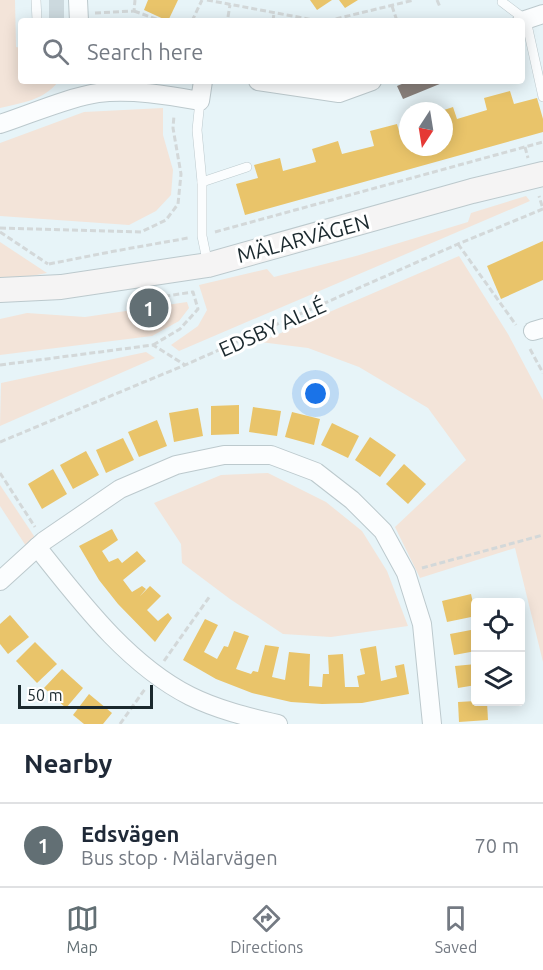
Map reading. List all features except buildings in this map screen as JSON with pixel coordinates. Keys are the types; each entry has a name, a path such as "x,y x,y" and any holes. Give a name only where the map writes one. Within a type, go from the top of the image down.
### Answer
{"main road":[{"name":"MÄLARVÄGEN","path":"0,290 58,278 208,265 472,191 543,174"},
{"name":"MÄLARVÄGEN","path":"0,307 58,278"}],"street":[{"path":"0,124 82,89 97,93 126,92 176,97 200,102 203,84"},
{"path":"298,84 338,87 355,84"},
{"path":"0,581 40,544 120,489 176,465 224,454 271,455 316,472 352,500 383,531 406,573 422,624 432,724 415,724"},
{"path":"40,544 87,610 155,675 191,697 224,710 278,724"}],"lane":[{"path":"36,0 37,18"},
{"path":"502,2 530,18 543,97"},
{"path":"200,102 196,130 202,182 202,236 208,265"},
{"path":"202,182 247,167"}],"path":[{"path":"134,11 135,0"},
{"path":"193,18 202,0"},
{"path":"207,0 303,18"},
{"path":"339,18 414,0"},
{"path":"437,0 440,8"},
{"path":"228,17 230,5"},
{"path":"392,5 397,18"},
{"path":"79,12 134,11 154,18"},
{"path":"273,18 274,13"},
{"path":"0,228 141,232 166,220 178,204 181,174 173,128 176,97"},
{"path":"49,264 115,250 202,236 543,142"},
{"name":"EDSBY ALLÉ","path":"0,442 185,365 458,244 543,209"},
{"path":"0,232 49,264 58,278"},
{"path":"458,244 531,334 543,373"},
{"path":"0,365 153,345 180,329 198,309 193,292 166,296"},
{"path":"153,345 185,365"},
{"path":"0,473 40,544"},
{"path":"406,573 543,535"}],"shaded area":[{"path":"0,0 15,0 18,84 56,84 39,97 0,108"},
{"path":"163,108 163,135 173,170 171,195 156,211 129,225 0,216 0,143 84,112"},
{"path":"526,196 530,201 179,351 171,345 198,326 207,310 199,285 267,269 274,277 356,256 468,222 471,213"},
{"path":"0,242 47,273 10,280 0,277"},
{"path":"459,256 508,334 543,400 543,662 515,548 420,578 395,527 466,460 428,408 359,367 308,348 260,342"},
{"path":"187,302 189,308 179,321 152,336 0,355 0,319 27,313 85,317"},
{"path":"146,352 155,358 0,426 1,383"},
{"path":"268,473 326,502 362,531 387,571 408,626 331,637 283,634 230,599 182,563 181,544 154,503 221,475"},
{"path":"0,485 36,539 26,546 0,506"}],"place":[{"name":"Edsvägen","path":"149,308"}]}
